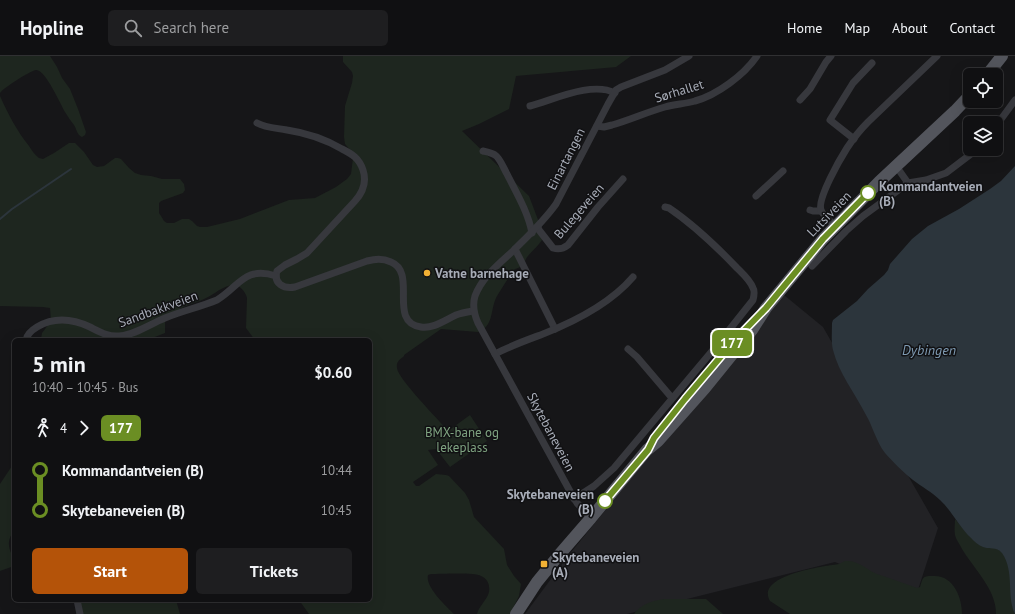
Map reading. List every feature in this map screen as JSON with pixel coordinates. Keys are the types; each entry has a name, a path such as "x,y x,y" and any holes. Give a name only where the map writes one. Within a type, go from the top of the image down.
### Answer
{"main road":[{"path":"993,68 1002,56"},
{"name":"Lutsiveien","path":"516,614 547,570 648,450 654,438 685,399 734,341 766,308 823,239 896,166 963,102"}],"street":[{"path":"530,106 584,90 605,90 615,92 621,87 665,70 689,56"},
{"name":"Sørhallet","path":"597,126 604,127 612,125 664,107 689,103 702,99 730,83 748,67 757,56"},
{"path":"800,100 810,89 831,56"},
{"path":"835,226 821,211 820,204 826,186 842,156 868,122 937,56"},
{"path":"854,139 830,120 853,83 872,63"},
{"name":"Einartangen","path":"474,311 476,296 483,282 538,227 556,204 615,92"},
{"path":"1003,116 1015,100"},
{"path":"257,123 269,127 309,134 334,144 357,158 362,166 364,174 364,187 361,194 355,201 307,253 277,271 277,282 281,286 291,288 367,261 383,259 396,265 401,271 405,313 407,319 414,326 422,328 431,326 457,315 474,311"},
{"path":"483,151 495,155 502,165 527,216 532,232"},
{"path":"812,266 826,250 863,216 908,183 926,180 946,173 968,156"},
{"path":"896,166 908,183"},
{"path":"756,196 783,171"},
{"name":"Bulegeveien","path":"538,227 553,248 564,248 623,179"},
{"path":"574,498 594,486 614,468 753,300 754,293 752,286 716,246 690,224 669,208 665,207"},
{"path":"810,210 821,211"},
{"path":"515,249 555,329"},
{"name":"Sandbakkveien","path":"26,338 28,333 40,325 65,320 80,323 106,335 124,336 163,319 217,300 241,280 252,274 262,272 276,276"},
{"path":"495,354 509,346 555,329 582,316 620,292 633,277"},
{"name":"Skytebaneveien","path":"474,311 478,323 574,498 591,518"},
{"path":"628,349 637,357 672,398"},
{"path":"77,602 80,614"}],"shaded area":[{"path":"784,295 823,327 938,528 916,596 835,562 627,614 525,614 568,556 719,371"}],"green space":[{"path":"0,56 50,56 70,89 86,132 85,135 82,137 78,134 48,81 40,71 32,71 9,85 0,93"},
{"name":"BMX-bane og lekeplass","path":"343,56 631,56 616,67 516,76 509,109 462,131 529,196 540,225 542,240 527,257 523,264 515,269 508,278 496,298 491,318 487,326 478,332 441,329 404,355 397,364 399,373 404,381 448,431 470,415 487,441 450,467 436,449 428,450 438,465 413,482 416,486 419,486 436,474 446,475 449,476 465,493 469,500 474,517 504,549 507,565 521,584 519,596 510,614 477,614 479,608 488,595 489,587 488,582 483,577 472,574 428,575 428,580 433,591 454,614 309,614 300,602 372,602 372,338 254,338 246,328 247,298 241,288 235,285 227,286 200,301 180,309 165,320 165,333 152,338 41,338 42,333 51,321 50,308 0,306 0,96 17,128 32,151 39,158 43,159 69,143 75,143 84,152 93,165 97,167 104,166 115,158 118,158 121,159 135,173 162,179 180,179 184,184 185,190 183,193 161,201 159,203 159,213 167,223 174,223 182,219 189,219 197,226 207,227 240,219 289,200 315,198 336,187 347,179 351,174 353,158 352,152 345,144 345,106 353,76 352,72 343,62"},
{"path":"12,466 12,534 9,545 12,557 12,567 0,571 0,484"},
{"path":"955,519 970,537 984,547 996,548 1002,552 1006,558 1011,569 1012,604 1015,614 996,614 992,596 984,580 956,539"},
{"path":"845,561 858,563 877,574 917,588 920,587 922,580 926,576 939,576 946,579 955,588 958,594 962,607 962,614 790,614 770,601 768,592 772,585 782,578 807,570 839,564"},
{"path":"664,599 706,599 723,614 634,614 647,604"},
{"path":"75,602 177,602 180,614 76,614"}],"water":[{"name":"Dybingen","path":"1015,166 1015,614 1012,607 1008,568 1002,553 995,549 983,547 975,542 940,500 934,494 916,483 898,467 879,444 862,407 839,367 832,344 832,323 833,320 857,301 884,275 890,264 912,239 928,226 959,209 990,189 1001,181"}],"waterway":[{"path":"0,219 12,209 71,169"}],"bus line":[{"name":"177","path":"605,501 648,450 654,438 685,399 734,341 766,308 823,239 868,193"}],"place":[{"name":"Kommandantveien (B)","path":"868,193"},
{"name":"Vatne barnehage","path":"427,273"},
{"name":"Skytebaneveien (B)","path":"605,501"},
{"name":"Skytebaneveien (A)","path":"544,564"}]}
